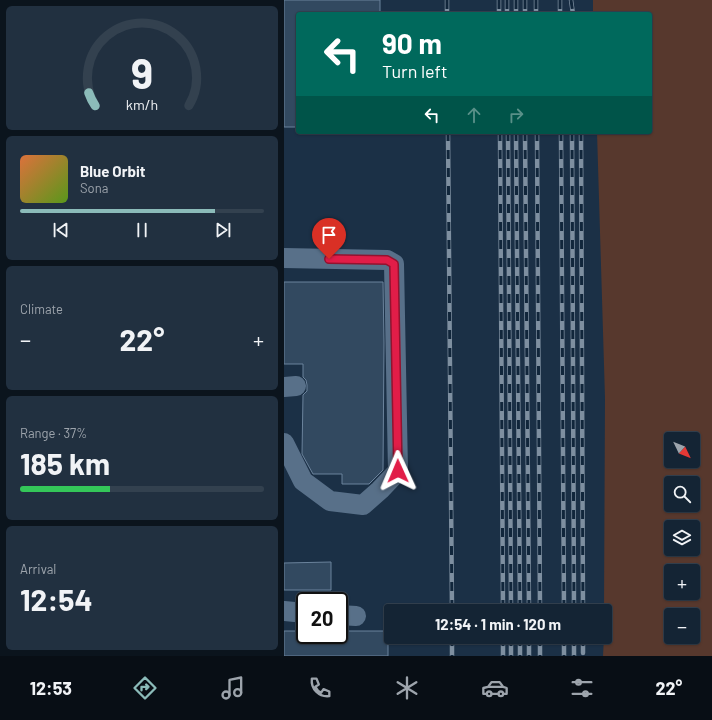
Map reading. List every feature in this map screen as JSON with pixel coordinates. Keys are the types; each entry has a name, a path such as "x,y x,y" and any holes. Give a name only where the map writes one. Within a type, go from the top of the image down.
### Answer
{"lane":[{"path":"284,258 387,260 394,264 398,471 363,505 330,501 303,481 284,443"},
{"path":"284,611 296,612"}],"shaded area":[{"path":"593,0 712,0 712,656 603,656 604,644 612,644 612,604 604,604 605,398 597,134 652,134 652,12 593,12"}],"building":[{"path":"284,0 380,0 380,12 296,12 296,127 284,127"},
{"path":"284,282 383,282 383,470 369,484 342,484 342,474 313,474 302,454 303,395 307,391 307,385 306,380 303,377 303,364 284,364"},
{"path":"331,562 331,590 284,590 284,563"},
{"path":"284,631 296,631 296,644 348,644 348,631 384,631 384,644 388,644 388,656 284,656"}],"railway":[{"path":"447,0 447,12"},
{"path":"499,0 499,12"},
{"path":"507,0 507,12"},
{"path":"516,0 516,12"},
{"path":"525,0 525,12"},
{"path":"536,0 536,12"},
{"path":"560,0 560,12"},
{"path":"571,0 573,12"},
{"path":"448,134 452,604"},
{"path":"500,134 503,604"},
{"path":"508,134 511,604"},
{"path":"516,134 520,604"},
{"path":"525,134 529,604"},
{"path":"537,134 540,604"},
{"path":"561,134 564,604"},
{"path":"572,134 574,604"},
{"path":"581,134 583,604"},
{"path":"452,644 452,656"},
{"path":"503,644 503,656"},
{"path":"511,644 511,656"},
{"path":"520,644 520,656"},
{"path":"529,644 529,656"},
{"path":"540,644 540,656"},
{"path":"564,644 564,656"},
{"path":"574,644 574,656"},
{"path":"583,644 583,653"}],"route":[{"path":"329,259 387,260 394,264 398,471"}]}
